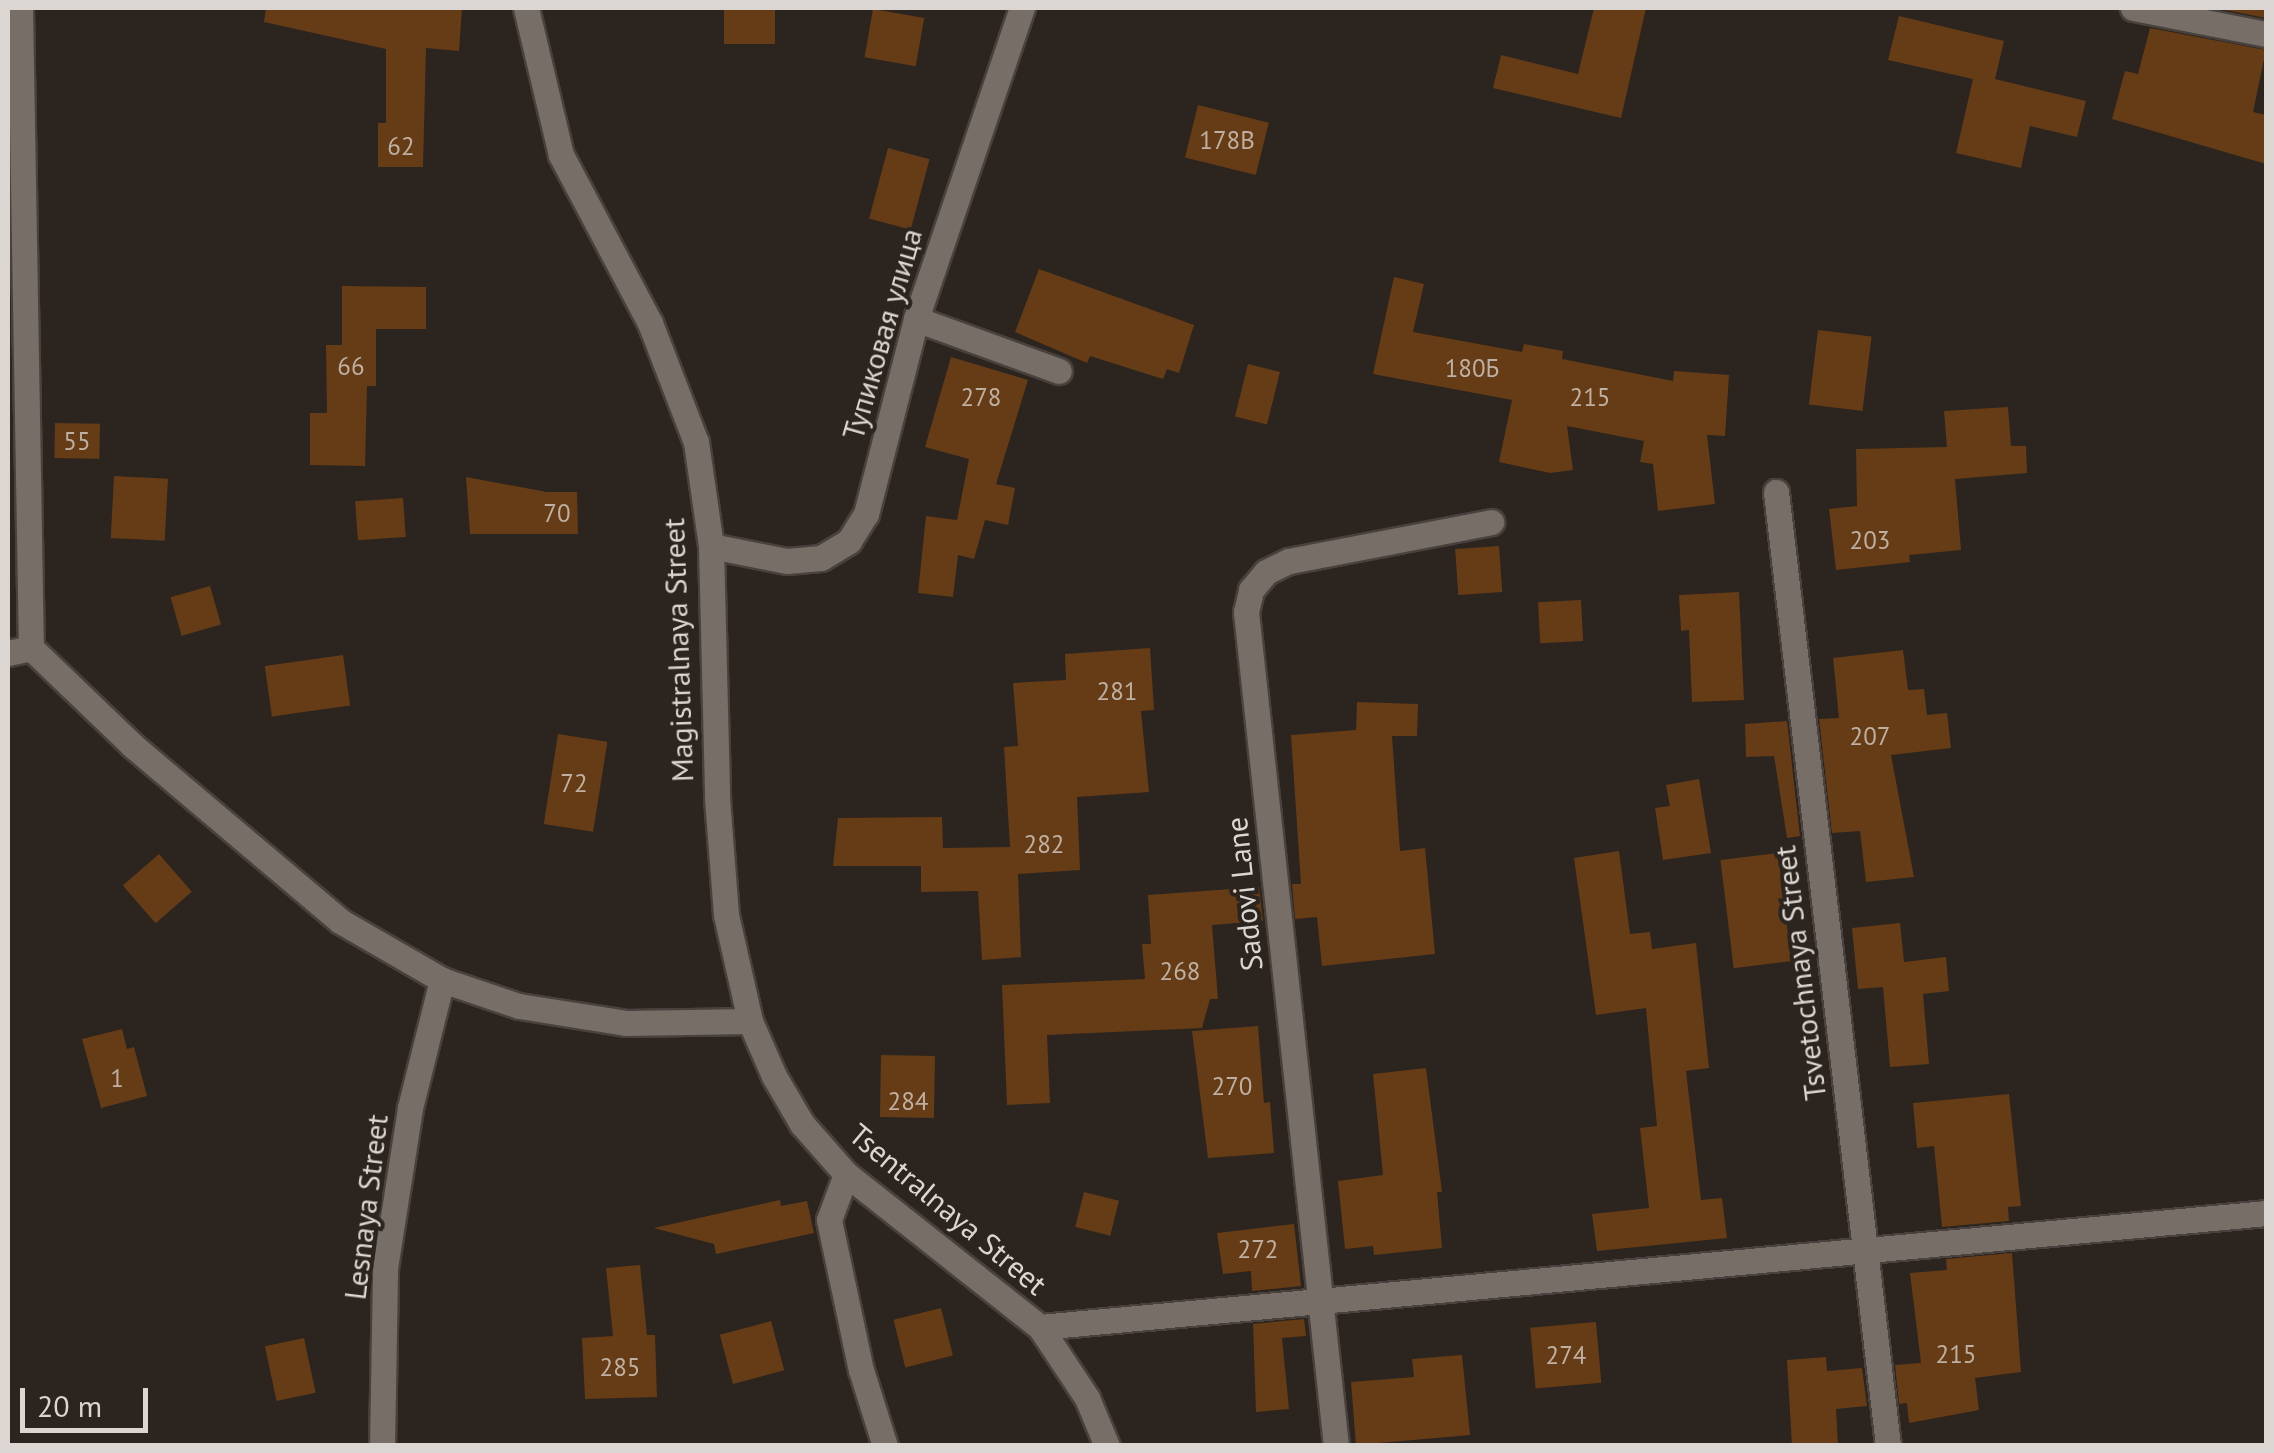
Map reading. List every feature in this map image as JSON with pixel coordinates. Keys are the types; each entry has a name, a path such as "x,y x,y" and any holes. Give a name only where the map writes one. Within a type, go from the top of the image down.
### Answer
{"street":[{"path":"20,8 19,651 340,921 442,980 519,1006 626,1023 750,1021"},
{"name":"Magistralnaya Street","path":"526,8 561,154 650,323 696,442 711,546 717,798 726,915 750,1021"},
{"name":"Тупиковая улица","path":"711,546 787,561 821,558 849,541 866,514 916,320 1022,8"},
{"path":"2133,8 2266,34"},
{"path":"916,320 1058,371"},
{"name":"Tsvetochnaya Street","path":"1776,492 1888,1446"},
{"name":"Sadovi Lane","path":"1336,1446 1246,612 1251,590 1266,572 1288,561 1491,522"},
{"name":"Lesnaya Street","path":"382,1446 385,1268 410,1108 442,980"},
{"name":"Tsentralnaya Street","path":"750,1021 774,1076 802,1124 846,1174 1040,1327 1087,1398 1108,1446"},
{"path":"846,1174 829,1220 862,1370 885,1446"},
{"path":"1040,1327 2266,1212"}],"building":[{"path":"266,8 462,8 459,51 426,48 423,167 378,167 378,123 386,123 386,49 264,22"},
{"path":"724,8 775,8 775,44 724,44"},
{"path":"1594,8 1646,8 1621,118 1493,88 1501,55 1578,74"},
{"path":"2215,8 2266,8 2266,18"},
{"path":"873,9 924,18 916,66 864,57"},
{"path":"1899,16 2004,41 1995,79 2086,101 2077,137 2030,126 2021,168 1956,153 1973,79 1888,60"},
{"path":"2150,28 2266,50 2253,112 2266,115 2266,164 2112,119 2125,71 2138,74"},
{"path":"1198,105 1269,123 1256,175 1185,157"},
{"path":"888,148 930,159 911,230 869,219"},
{"path":"1039,269 1194,325 1179,373 1167,369 1163,379 1090,356 1087,363 1015,332"},
{"path":"1394,277 1424,284 1413,332 1522,352 1524,344 1563,351 1562,359 1673,381 1674,371 1729,375 1725,436 1707,435 1715,504 1658,511 1653,464 1640,462 1644,441 1567,426 1573,470 1550,473 1499,462 1512,400 1373,374"},
{"path":"342,286 426,287 426,329 376,329 376,386 367,386 365,466 310,465 310,413 327,413 326,345 342,345"},
{"path":"1818,330 1872,337 1862,411 1809,404"},
{"path":"951,357 1028,380 996,484 1015,488 1008,525 985,520 974,559 958,555 953,597 918,593 926,516 957,520 969,459 925,447"},
{"path":"1248,364 1280,372 1267,424 1235,416"},
{"path":"2008,407 2011,446 2026,446 2027,473 1955,479 1961,550 1909,555 1910,562 1836,570 1829,509 1857,506 1856,449 1947,447 1944,411"},
{"path":"55,423 100,424 99,459 54,458"},
{"path":"114,476 168,479 165,541 111,538"},
{"path":"466,477 547,492 577,492 578,534 470,534"},
{"path":"403,498 406,537 358,540 355,501"},
{"path":"1499,546 1502,592 1458,595 1455,549"},
{"path":"210,586 221,624 182,636 171,597"},
{"path":"1739,592 1744,700 1692,702 1689,630 1681,631 1679,595"},
{"path":"1581,600 1583,641 1540,643 1538,602"},
{"path":"1150,648 1154,710 1141,711 1149,792 1077,797 1080,870 1018,874 1021,957 982,960 978,891 921,892 921,866 833,866 838,818 942,817 943,848 1010,847 1004,747 1018,746 1013,683 1066,680 1065,654"},
{"path":"1903,650 1908,690 1924,689 1927,715 1947,713 1951,748 1891,755 1914,877 1866,882 1860,831 1832,833 1819,719 1839,718 1833,658"},
{"path":"343,655 350,706 272,716 265,666"},
{"path":"1357,702 1418,704 1417,736 1392,736 1400,851 1425,848 1435,954 1322,966 1317,917 1295,919 1292,884 1301,884 1291,735 1356,730"},
{"path":"1787,721 1800,836 1787,838 1774,756 1746,757 1745,724"},
{"path":"558,734 607,742 593,832 544,824"},
{"path":"1699,779 1711,853 1663,860 1655,808 1670,806 1666,785"},
{"path":"1619,851 1630,934 1650,932 1652,949 1696,943 1709,1068 1686,1071 1701,1200 1722,1198 1727,1238 1597,1251 1592,1214 1649,1208 1640,1128 1657,1126 1646,1008 1596,1015 1574,858"},
{"path":"1778,853 1791,961 1734,968 1720,860"},
{"path":"159,854 192,892 156,923 123,885"},
{"path":"1259,887 1263,921 1212,925 1218,999 1210,999 1202,1028 1047,1035 1050,1103 1007,1105 1002,985 1145,979 1142,944 1151,944 1148,895"},
{"path":"1900,923 1904,962 1946,957 1949,991 1923,994 1929,1064 1890,1067 1883,987 1858,989 1852,928"},
{"path":"1258,1026 1264,1103 1270,1102 1274,1153 1208,1158 1192,1031"},
{"path":"122,1029 127,1049 134,1047 147,1096 101,1108 82,1039"},
{"path":"881,1055 935,1056 934,1118 880,1117"},
{"path":"1426,1068 1442,1192 1437,1192 1442,1248 1374,1255 1373,1246 1345,1249 1338,1181 1383,1175 1373,1074"},
{"path":"2009,1094 2021,1206 2008,1207 2009,1221 1942,1227 1934,1146 1917,1148 1913,1103"},
{"path":"1084,1192 1119,1201 1110,1236 1075,1227"},
{"path":"780,1200 781,1206 807,1201 814,1233 716,1254 714,1244 654,1228"},
{"path":"1294,1224 1301,1286 1252,1291 1251,1271 1223,1274 1217,1233"},
{"path":"2012,1253 2021,1372 1975,1378 1979,1410 1909,1423 1907,1403 1899,1404 1895,1365 1921,1363 1910,1273 1947,1270 1946,1259"},
{"path":"640,1265 647,1335 655,1335 657,1397 585,1399 582,1338 613,1336 606,1268"},
{"path":"941,1308 953,1356 905,1367 893,1320"},
{"path":"1304,1319 1306,1336 1282,1338 1289,1409 1256,1412 1253,1324"},
{"path":"771,1321 784,1370 733,1384 720,1335"},
{"path":"1596,1322 1601,1383 1536,1389 1530,1328"},
{"path":"304,1338 316,1393 277,1401 265,1346"},
{"path":"1462,1355 1470,1435 1356,1445 1351,1382 1414,1377 1412,1359"},
{"path":"1826,1357 1827,1371 1862,1368 1867,1406 1836,1409 1838,1446 1792,1446 1787,1360"}]}
